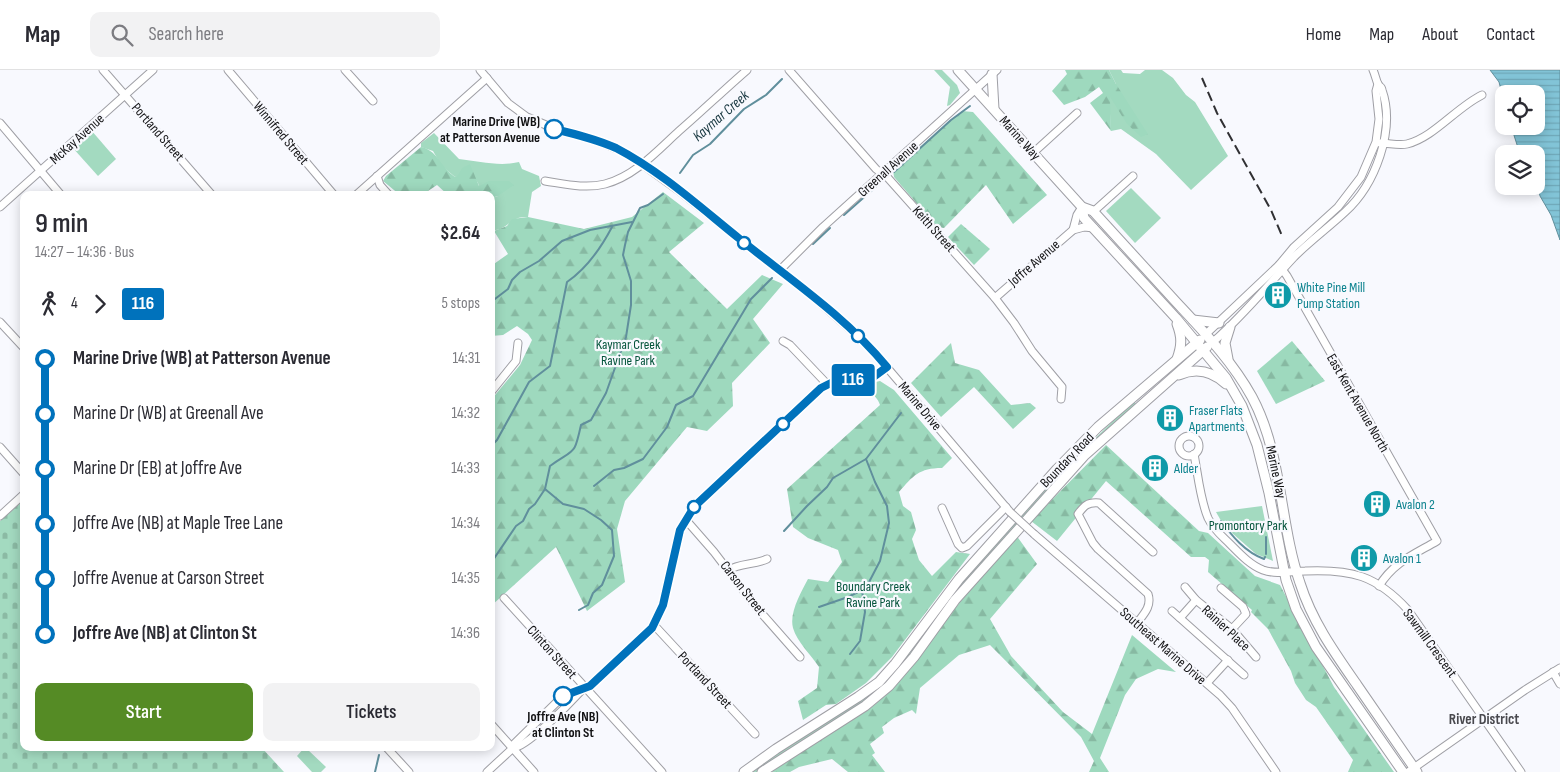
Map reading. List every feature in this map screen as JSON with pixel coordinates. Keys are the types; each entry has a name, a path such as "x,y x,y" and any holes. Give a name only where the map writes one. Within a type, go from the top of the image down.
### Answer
{"main road":[{"name":"Marine Way","path":"958,70 978,87 994,109 1082,207 1094,212 1228,359 1252,399 1268,435 1277,468 1285,521 1296,571 1311,613 1321,632 1413,770"},
{"path":"994,109 995,72"},
{"name":"Marine Way","path":"1082,207 1084,218 1220,369 1242,406 1257,445 1269,492 1284,572 1296,609 1316,647 1403,772"},
{"path":"1176,318 1182,335 1176,362"},
{"path":"1193,320 1219,323"},
{"path":"1228,359 1225,343 1230,327"},
{"name":"Boundary Road","path":"762,772 865,706 889,686 914,657 955,600 1036,509 1097,443 1172,378 1200,346 1206,334"},
{"name":"Boundary Road","path":"744,772 879,682 895,664 953,586 1057,469 1098,427 1176,362 1200,346 1213,342"},
{"path":"1172,378 1188,371 1203,371 1211,373 1232,389"}],"street":[{"name":"Portland Street","path":"103,70 209,191"},
{"name":"McKay Avenue","path":"0,207 153,70"},
{"name":"Winnifred Street","path":"228,70 331,191"},
{"path":"345,70 373,101"},
{"name":"Marine Drive","path":"480,70 508,103 532,120 553,128 598,140 642,164 780,270 867,344 1008,510 1034,534"},
{"path":"544,181 573,186 596,185 617,179 642,164 747,70"},
{"name":"Keith Street","path":"789,70 995,298 1032,351 1062,386 1061,399"},
{"name":"Boundary Road","path":"1206,334 1344,213 1361,194 1378,164 1386,114 1382,89 1373,70"},
{"name":"Greenall Avenue","path":"780,270 823,227 995,72"},
{"path":"360,191 487,78"},
{"path":"1380,143 1406,144 1416,141 1428,135 1469,101 1482,95"},
{"path":"1033,153 1077,113"},
{"path":"0,123 57,191"},
{"path":"377,176 380,185 385,191"},
{"path":"1094,212 1133,176"},
{"name":"Joffre Avenue","path":"1074,230 1076,215 1082,207"},
{"name":"Joffre Avenue","path":"995,298 1074,230 1084,227 1094,228"},
{"name":"Boundary Road","path":"1213,342 1255,302 1281,267"},
{"name":"East Kent Avenue North","path":"1281,267 1437,541 1395,566 1387,574 1380,586"},
{"path":"0,322 20,344"},
{"path":"783,341 790,345 827,384"},
{"path":"495,387 516,361 518,343"},
{"path":"487,772 563,696 584,689 654,625 663,605 679,534 697,504 815,393 827,384 872,378 887,367"},
{"path":"0,447 20,470"},
{"name":"Sawmill Crescent","path":"1194,454 1205,509 1212,526 1250,563 1262,570 1274,573 1330,569 1344,571 1360,576 1380,586 1408,610 1521,772"},
{"path":"0,516 20,498"},
{"path":"1137,624 1148,610 1150,599 1148,594 1092,543 1078,514 1085,505 1091,502 1099,503 1154,552"},
{"path":"942,508 958,544 962,548 967,546 1008,510"},
{"name":"Carson Street","path":"686,520 729,570 756,606 800,656"},
{"name":"Southeast Marine Drive","path":"1034,534 1207,684 1232,708 1276,772"},
{"path":"729,570 734,567 754,564 767,558"},
{"name":"Rainier Place","path":"1185,587 1196,600 1232,629 1256,657"},
{"path":"1221,588 1243,608 1246,614 1232,629"},
{"name":"Clinton Street","path":"504,598 584,689 662,772"},
{"name":"Rainier Place","path":"1180,618 1196,600"},
{"path":"1172,611 1244,674"},
{"name":"Portland Street","path":"654,625 755,734"},
{"path":"1207,684 1228,660"},
{"path":"1413,770 1557,670 1560,684"},
{"path":"495,728 534,772"},
{"path":"390,751 408,772"}],"green space":[{"path":"934,70 942,70 957,85 960,93 950,105 947,106 950,87"},
{"path":"1065,70 1109,70 1148,134 1141,137 1127,124 1110,97 1111,131 1090,103 1103,93 1099,87 1085,97 1064,105 1052,91 1067,74"},
{"path":"1109,70 1121,70 1123,73 1140,74 1145,70 1162,70 1173,78 1186,95 1195,102 1228,156 1191,190 1156,154 1121,129 1111,131 1109,96 1116,84"},
{"path":"962,111 973,112 1047,195 1013,224 986,185 944,228 937,227 894,177 893,170"},
{"path":"91,130 116,159 98,176 72,147"},
{"path":"434,133 459,159 496,164 519,162 522,169 539,176 541,186 532,192 528,217 518,218 495,230 495,197 498,196 495,194 495,191 488,191 479,186 473,178 466,176 455,177 441,165 433,151 421,147 421,143"},
{"path":"421,147 431,151 455,177 462,168 470,164 479,186 489,181 509,181 514,185 495,197 495,191 444,191 437,185 428,191 395,191 383,181 386,176"},
{"path":"1131,188 1161,218 1135,243 1106,211"},
{"name":"Kaymar Creek Ravine Park","path":"663,192 704,223 669,252 727,309 762,275 783,284 753,319 770,343 732,383 733,406 707,431 687,427 625,501 617,529 625,582 587,611 556,547 495,602 495,395 520,365 532,340 528,334 517,326 503,335 495,336 495,263 508,254 495,231 507,226 512,219 528,217 584,229 632,217"},
{"path":"961,224 990,249 974,265 948,237"},
{"path":"1292,341 1325,381 1276,404 1257,371"},
{"path":"951,343 955,363 979,370 1011,405 1030,403 1036,408 1013,429 974,387 941,417 911,383"},
{"name":"Boundary Creek Ravine Park","path":"880,381 894,390 952,458 942,468 928,469 917,474 899,492 903,506 911,512 916,530 912,539 919,560 932,576 956,552 970,554 892,657 866,683 836,704 826,705 803,720 798,701 817,688 819,667 795,633 792,622 794,609 808,579 828,582 842,562 838,550 808,538 793,527 787,489 880,405 876,398 866,391 863,385"},
{"path":"1134,401 1136,404 1097,440 900,670 868,700 757,772 751,772 788,746 858,703 885,682 962,581 1063,469"},
{"path":"1106,445 1199,531 1208,533 1255,576 1280,585 1334,687 1394,772 1348,772 1353,760 1316,707 1306,700 1295,683 1291,671 1268,629 1251,612 1252,610 1208,572 1209,560 1205,557 1191,557 1106,481 1057,541 1031,521"},
{"path":"20,504 20,751 265,751 284,772 0,772 0,521"},
{"name":"Promontory Park","path":"1262,506 1273,561 1256,554 1224,526 1216,512"},
{"path":"1016,535 1037,564 990,619 1011,656 1063,712 1092,734 1132,635 1176,672 1158,669 1136,679 1125,695 1100,758 1109,772 1089,772 1094,761 1081,737 990,645 959,655 920,688 916,714 912,710 894,718 882,727 884,733 870,744 875,753 872,755 885,772 848,772 832,759 799,767 790,772 772,772 787,760 872,707 894,688 951,613"},
{"path":"301,751 309,751 326,767 321,772 312,772 297,756"}],"water":[{"path":"1490,70 1560,70 1560,240 1551,215 1540,195 1545,195 1545,145 1517,145 1514,135 1545,135 1545,85 1500,85"}],"waterway":[{"name":"Kaymar Creek","path":"680,173 693,155 710,144 744,109 766,95 782,79"},
{"path":"894,172 951,120 970,106"},
{"path":"844,215 879,184"},
{"name":"Kaymar Creek","path":"495,557 545,489 550,466 572,451 577,442 581,425 591,420 606,393 626,337 631,305 631,281 623,255 628,232 640,208 648,205 663,194"},
{"path":"495,299 508,289 512,280 520,272 539,261 562,241 590,230 632,222"},
{"path":"495,442 529,382 550,366 567,282 581,271 593,257 612,227"},
{"path":"813,244 830,228"},
{"path":"594,486 614,470 624,468 643,459 667,427 676,405 693,396 751,299 772,278"},
{"path":"784,531 827,487 833,478 866,459 901,413"},
{"path":"819,607 862,590 868,584 880,561 889,523 887,506 866,459"},
{"path":"545,489 563,504 584,509 612,530 614,556 602,585 593,593 588,605 579,610"},
{"path":"1221,521 1234,538 1245,548 1257,556 1264,559 1265,557"},
{"path":"1266,537 1266,554"},
{"path":"850,654 860,641 865,612 862,590"},
{"name":"Kaymar Creek","path":"375,772 379,755"}],"railway":[{"path":"1202,78 1217,113 1271,210 1283,238"}],"bus line":[{"name":"116","path":"554,129 598,140 623,152 664,179 817,300 867,344 887,367 872,378 833,382 821,388 697,504 680,530 663,605 652,628 590,686 563,696"}],"place":[{"name":"Marine Drive (WB) at Patterson Avenue","path":"554,129"},
{"name":"White Pine Mill Pump Station","path":"1278,295"},
{"name":"Fraser Flats Apartments","path":"1170,418"},
{"name":"Alder","path":"1155,468"},
{"name":"Avalon 2","path":"1377,504"},
{"name":"Avalon 1","path":"1364,558"},
{"name":"Joffre Ave (NB) at Clinton St","path":"563,696"}],"district":[{"name":"River District","path":"1484,719"}]}
